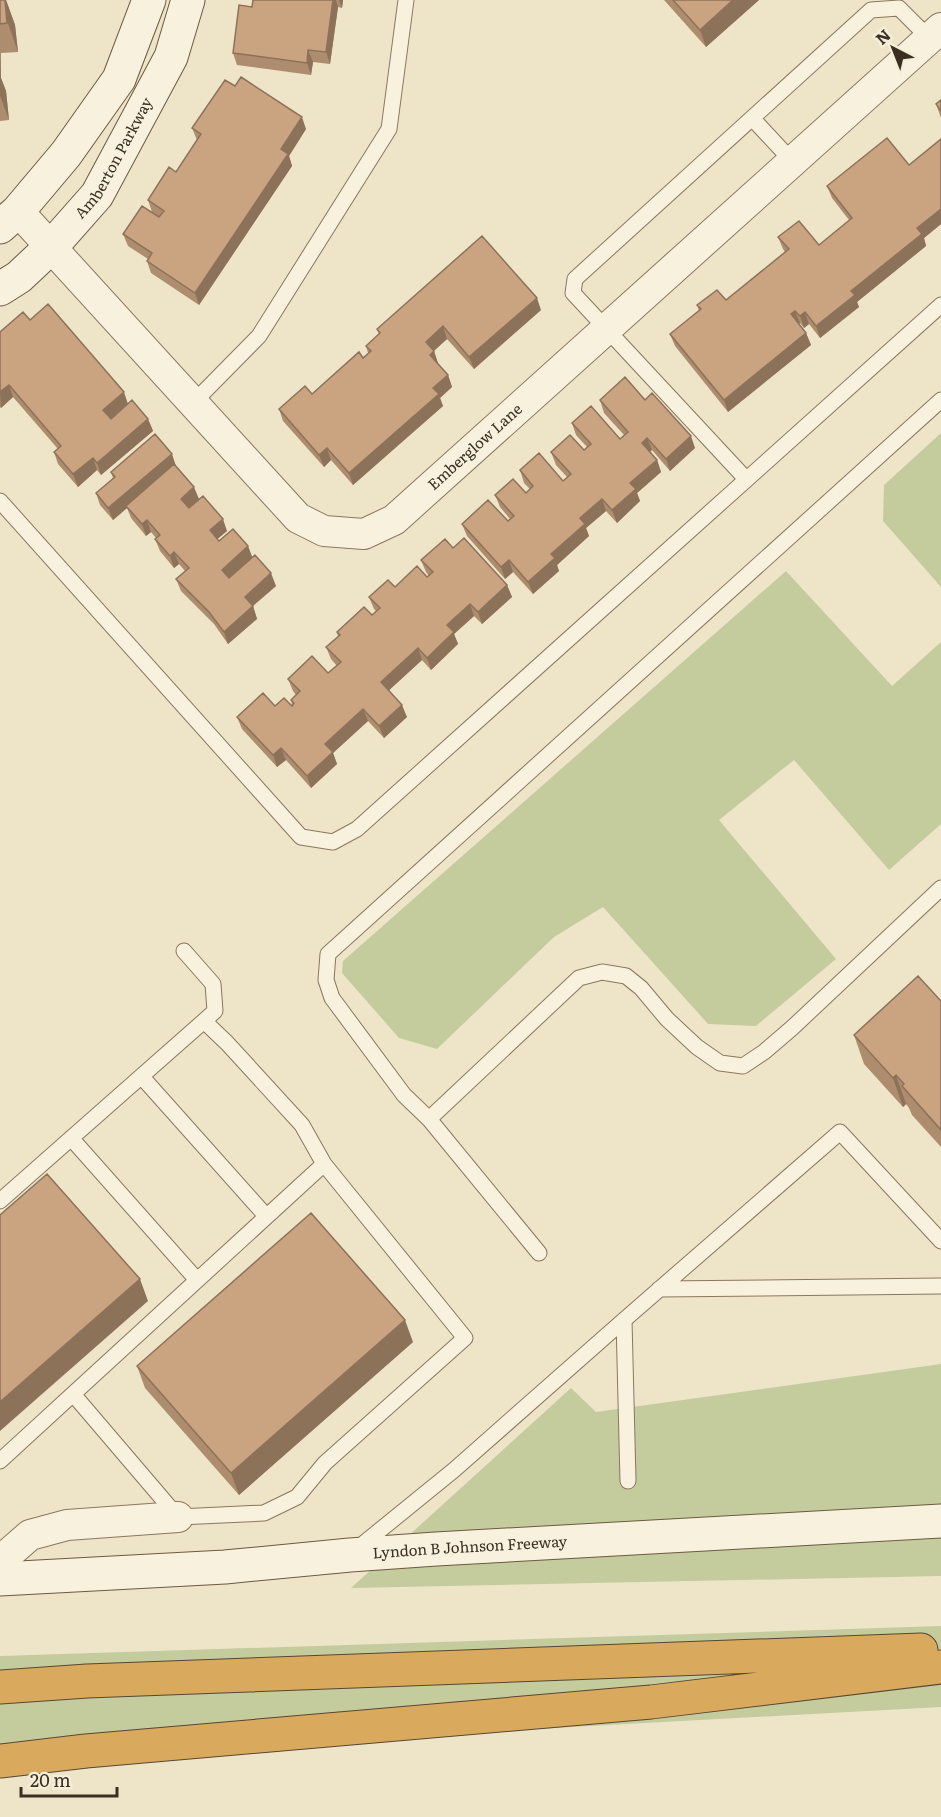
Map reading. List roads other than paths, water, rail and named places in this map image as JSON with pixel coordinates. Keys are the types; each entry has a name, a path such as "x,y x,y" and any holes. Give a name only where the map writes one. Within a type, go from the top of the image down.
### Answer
{"highway":[{"path":"0,1687 87,1681 941,1649"},
{"path":"0,1761 86,1751 651,1702 941,1667"}],"main road":[{"path":"9,219 66,154 119,79 149,0"},
{"name":"Amberton Parkway","path":"0,289 19,277 52,246 98,195 171,57 188,0"},
{"name":"Lyndon B Johnson Freeway","path":"1,1579 225,1567 350,1555 941,1521"}],"street":[{"name":"Emberglow Lane","path":"9,219 52,246 298,518 324,531 364,534 394,520 935,33"},
{"path":"1,1579 6,1556 30,1535 67,1525 178,1517"}],"lane":[{"path":"193,403 259,336 388,129 406,0"},
{"path":"746,479 573,293 575,279 871,10 899,8 935,33"},
{"path":"752,118 792,161"},
{"path":"0,501 301,837 333,842 357,829 941,305"},
{"path":"539,1253 429,1119 404,1095 332,998 326,980 328,954 941,400"},
{"path":"429,1119 579,978 602,972 626,976 641,988 697,1047 720,1063 744,1066 792,1028 941,888"},
{"path":"0,1201 215,1011 213,984 184,951"},
{"path":"73,1394 178,1517 264,1513 297,1497 325,1463 465,1338 324,1164 302,1125 227,1042 204,1022"},
{"path":"142,1077 266,1216"},
{"path":"350,1555 454,1470 840,1132 941,1241"},
{"path":"70,1138 197,1280"},
{"path":"0,1461 324,1164"},
{"path":"659,1289 941,1286"},
{"path":"624,1320 628,1481"}]}
